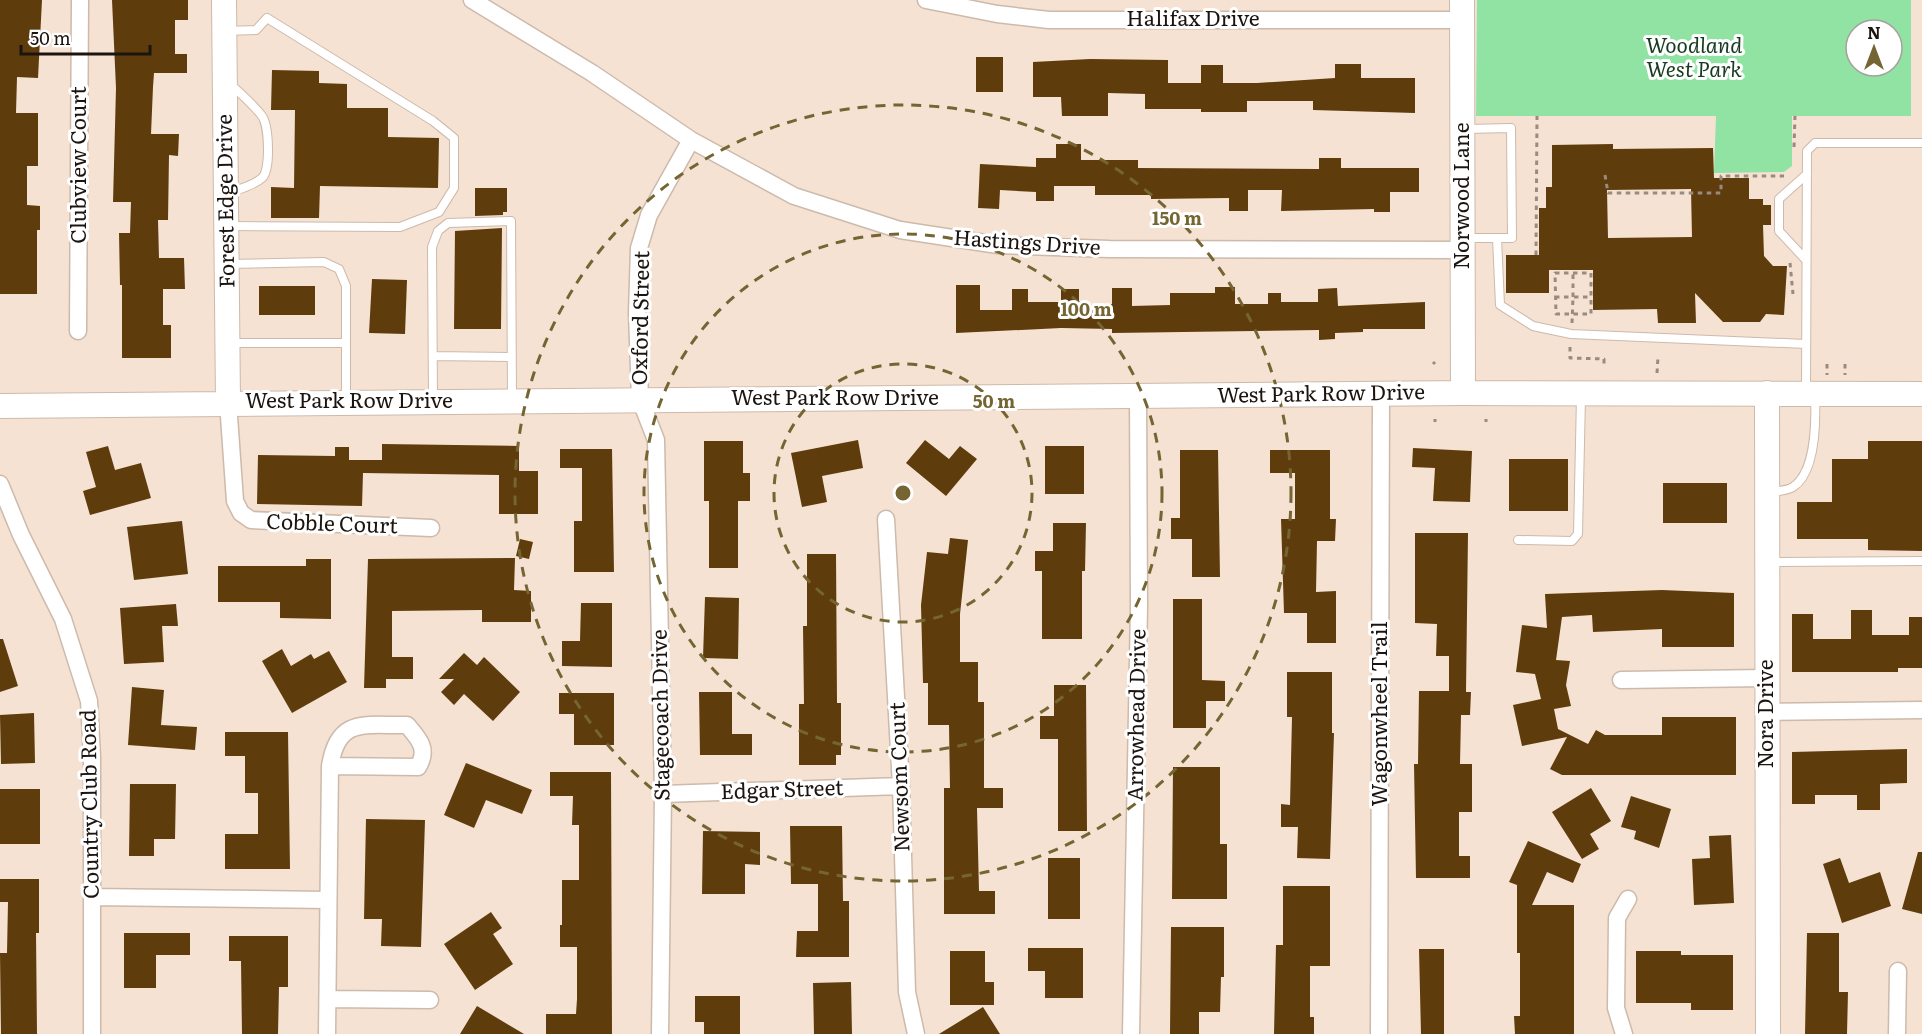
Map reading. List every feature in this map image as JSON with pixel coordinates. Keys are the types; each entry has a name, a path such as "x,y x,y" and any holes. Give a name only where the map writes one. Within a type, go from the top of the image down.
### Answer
{"main road":[{"name":"Forest Edge Drive","path":"224,0 228,402"},
{"name":"Norwood Lane","path":"1462,10 1463,393"},
{"name":"West Park Row Drive","path":"0,406 346,401 1767,393 1816,388 1922,394"},
{"name":"Nora Drive","path":"1767,393 1768,1034"}],"street":[{"name":"Clubview Court","path":"78,331 80,0"},
{"name":"Hastings Drive","path":"472,0 592,73 691,140 794,196 900,230 998,245 1109,249 1462,244"},
{"name":"Halifax Drive","path":"926,0 997,14 1049,20 1462,10"},
{"name":"Oxford Street","path":"640,399 637,313 639,248 649,215 691,140"},
{"name":"Wagonwheel Trail","path":"1379,1034 1381,394"},
{"name":"Arrowhead Drive","path":"1131,1034 1139,606 1138,396"},
{"name":"Stagecoach Drive","path":"640,399 656,440 663,794 660,1034"},
{"name":"Cobble Court","path":"228,402 236,501 241,513 251,520 430,528"},
{"name":"Country Club Road","path":"0,484 21,536 63,619 89,701 92,757 92,1034"},
{"name":"Newsom Court","path":"886,519 901,786 907,992 916,1034"},
{"path":"1621,680 1766,678"},
{"path":"1766,712 1922,710"},
{"path":"327,1034 330,766 338,737 346,731 359,727 408,725 422,743 423,758 418,767 330,766"},
{"name":"Edgar Street","path":"663,794 901,786"},
{"path":"92,897 328,900"},
{"path":"1624,1034 1616,1008 1617,918 1628,899"},
{"path":"1897,1034 1898,971"},
{"path":"328,999 430,1000"}],"lane":[{"path":"225,31 256,30 267,18 434,121 454,138 454,188 439,212 400,227 226,226"},
{"path":"225,78 262,116 266,125 268,165 266,174 260,180 226,194"},
{"path":"1462,129 1511,128 1512,238 1462,244"},
{"path":"1767,492 1792,488 1806,475 1815,431 1816,388 1806,344 1807,151 1815,143 1922,143"},
{"path":"1806,260 1779,231 1779,199 1807,174"},
{"path":"434,401 432,247 434,237 448,223 511,221 512,400"},
{"path":"1497,238 1500,305 1533,326 1571,334 1806,344"},
{"path":"227,264 324,262 339,269 346,286 346,401"},
{"path":"227,343 346,343"},
{"path":"433,356 511,357"},
{"path":"1518,540 1572,541 1578,534 1580,528 1581,393"},
{"path":"1767,562 1922,561"}],"path":[{"path":"1536,255 1537,116"},
{"path":"1794,156 1795,116"},
{"path":"1776,182 1789,171"},
{"path":"1605,176 1608,193 1721,193 1721,176 1784,176"},
{"path":"1787,256 1791,264 1791,291 1794,296"},
{"path":"1555,273 1573,273 1591,273 1591,314 1556,314 1555,273"},
{"path":"1573,273 1573,314"},
{"path":"1555,297 1591,297"},
{"path":"1816,388 1827,364"},
{"path":"1845,364 1845,376"}],"green space":[{"name":"Woodland West Park","path":"1477,0 1911,0 1911,116 1792,116 1792,166 1784,172 1714,173 1716,116 1476,116"}],"building":[{"path":"0,0 42,0 38,78 17,77 16,113 38,113 38,166 27,166 27,205 40,206 40,230 37,230 37,294 0,294"},
{"path":"112,0 188,0 188,20 175,20 175,54 187,54 187,73 154,73 153,87 151,134 179,134 178,156 169,155 168,220 158,220 159,258 184,258 185,289 163,289 163,325 171,325 171,358 122,358 119,233 130,233 131,202 113,202 116,88"},
{"path":"976,57 1003,57 1003,92 976,92"},
{"path":"1090,59 1168,60 1168,83 1201,83 1201,65 1223,65 1223,83 1257,83 1335,78 1335,64 1361,64 1361,78 1415,78 1415,113 1313,110 1313,101 1247,101 1247,112 1145,109 1145,94 1108,93 1108,116 1062,116 1061,97 1033,97 1033,62"},
{"path":"272,70 319,71 319,83 347,84 347,108 388,108 388,137 439,138 438,188 320,186 319,218 271,218 271,187 294,188 295,110 271,110"},
{"path":"1056,144 1081,144 1081,160 1138,160 1138,168 1319,169 1319,158 1341,158 1341,168 1419,168 1419,192 1390,192 1390,212 1374,212 1374,209 1281,211 1282,190 1248,190 1248,211 1229,211 1229,198 1151,199 1151,195 1095,195 1095,186 1054,186 1054,201 1036,201 1036,192 1000,190 999,209 978,208 980,164 1036,167 1036,158 1056,158"},
{"path":"1613,144 1613,149 1713,148 1714,178 1749,178 1749,199 1763,199 1763,205 1771,205 1771,225 1763,225 1764,256 1773,266 1787,266 1784,315 1766,314 1760,322 1723,322 1695,293 1696,323 1658,323 1657,309 1593,310 1593,270 1549,270 1549,293 1506,293 1506,255 1539,255 1539,208 1546,208 1546,187 1552,187 1552,145","holes":["1691,189 1692,237 1608,238 1607,190"]},
{"path":"475,188 507,188 507,212 503,212 503,215 475,216"},
{"path":"502,228 501,329 454,329 455,231"},
{"path":"372,279 407,280 405,334 369,333"},
{"path":"956,285 980,285 980,310 1012,310 1012,289 1028,289 1028,302 1061,302 1061,289 1079,289 1079,305 1112,304 1112,288 1132,288 1132,306 1170,305 1170,293 1215,293 1215,287 1235,287 1235,304 1268,304 1268,293 1281,293 1281,302 1318,302 1318,289 1337,288 1338,306 1425,302 1425,329 1363,329 1363,332 1335,333 1335,339 1319,340 1319,330 1112,333 1112,329 1061,328 956,333"},
{"path":"259,286 315,286 315,315 259,315"},
{"path":"858,440 863,468 822,476 827,502 802,507 791,453"},
{"path":"925,440 949,459 960,446 977,459 946,496 906,463"},
{"path":"704,441 743,441 743,473 750,473 750,501 738,501 738,568 709,568 709,501 704,501"},
{"path":"1868,441 1922,441 1922,551 1868,550 1868,539 1797,539 1797,502 1832,502 1832,459 1868,459"},
{"path":"382,444 519,446 519,471 538,471 538,514 499,514 499,475 363,473 362,506 257,504 258,455 335,456 335,447 349,447 349,460 382,460"},
{"path":"108,446 115,470 141,463 151,498 90,515 83,491 96,487 86,452"},
{"path":"1045,446 1084,446 1084,494 1045,494"},
{"path":"1413,448 1472,451 1470,502 1433,501 1435,468 1412,467"},
{"path":"560,449 612,449 614,572 574,572 574,521 582,521 582,468 560,468"},
{"path":"1180,450 1218,450 1220,577 1192,577 1192,539 1171,539 1171,518 1180,518"},
{"path":"1270,450 1330,450 1330,519 1336,519 1335,541 1317,541 1316,592 1336,591 1336,643 1307,643 1307,613 1284,613 1281,519 1295,519 1295,473 1270,473"},
{"path":"1509,459 1568,459 1568,511 1509,511"},
{"path":"1663,483 1727,483 1727,523 1663,523"},
{"path":"182,521 188,574 134,580 127,527"},
{"path":"1053,523 1086,523 1085,571 1082,571 1082,639 1042,639 1042,571 1035,571 1035,551 1053,551"},
{"path":"1415,533 1468,533 1466,692 1471,692 1470,715 1461,715 1460,764 1472,764 1472,812 1459,812 1459,856 1470,856 1470,878 1416,878 1414,764 1418,764 1419,691 1449,691 1449,656 1436,656 1437,624 1415,623"},
{"path":"950,538 968,540 960,614 960,662 978,662 978,702 984,702 984,788 1003,788 1003,808 977,808 979,891 995,891 995,914 944,914 944,788 950,788 949,725 928,725 928,683 923,683 921,605 927,552 948,554"},
{"path":"520,539 533,542 529,559 516,556"},
{"path":"807,554 836,554 837,703 841,703 841,755 836,755 836,765 799,765 799,704 804,704 803,626 807,626"},
{"path":"515,558 514,590 531,591 531,622 482,622 482,610 392,611 392,657 413,657 413,679 386,679 386,688 364,688 368,559"},
{"path":"306,559 331,559 331,619 280,618 280,602 218,602 218,566 306,566"},
{"path":"1662,590 1734,593 1734,647 1662,647 1662,629 1593,632 1592,615 1562,617 1556,660 1570,661 1566,685 1571,706 1554,709 1558,729 1588,744 1596,730 1605,735 1662,735 1662,717 1736,717 1736,775 1562,775 1550,769 1567,737 1522,746 1513,705 1541,699 1535,674 1516,672 1522,625 1547,628 1545,594"},
{"path":"705,597 739,598 738,659 703,658"},
{"path":"1173,599 1202,599 1202,680 1225,681 1225,701 1206,701 1206,728 1173,728"},
{"path":"581,603 612,603 612,667 562,666 562,641 580,641"},
{"path":"176,604 178,626 162,626 164,662 124,664 120,608"},
{"path":"1851,610 1872,610 1872,635 1909,635 1909,617 1922,617 1922,668 1898,668 1898,672 1792,672 1792,614 1813,614 1813,639 1851,639"},
{"path":"0,639 3,639 18,686 0,692"},
{"path":"282,649 291,666 311,654 314,659 329,651 347,682 292,713 262,661"},
{"path":"464,653 477,665 484,657 520,692 493,721 464,694 454,705 441,692 454,679 439,679"},
{"path":"1287,672 1332,672 1332,733 1334,733 1330,859 1297,858 1298,827 1281,827 1281,804 1290,805 1292,717 1287,717"},
{"path":"1054,685 1086,685 1087,831 1058,831 1058,739 1040,739 1040,716 1054,716"},
{"path":"132,687 164,690 161,725 197,727 195,750 128,745"},
{"path":"699,692 732,692 732,734 752,734 752,755 700,755"},
{"path":"559,693 614,693 614,745 574,745 574,714 559,714"},
{"path":"34,713 35,763 1,764 0,715"},
{"path":"225,732 288,732 290,869 225,869 225,834 258,834 258,793 245,793 245,756 225,756"},
{"path":"1907,749 1907,783 1880,784 1880,810 1857,810 1857,795 1815,795 1815,804 1792,804 1792,752"},
{"path":"466,763 532,790 522,814 486,800 474,828 444,815"},
{"path":"1173,767 1220,767 1220,844 1227,844 1227,899 1172,899"},
{"path":"550,772 611,772 612,1034 546,1034 546,1014 576,1014 577,947 560,947 560,925 562,925 562,880 579,880 579,825 572,825 573,796 550,796"},
{"path":"130,784 176,784 175,839 154,839 154,856 129,856"},
{"path":"1591,788 1611,821 1590,834 1599,849 1582,859 1552,812"},
{"path":"0,789 40,789 40,844 0,844"},
{"path":"1631,796 1671,809 1659,848 1634,839 1636,831 1621,827"},
{"path":"366,819 425,820 421,947 381,946 382,919 364,919"},
{"path":"790,826 842,826 843,901 849,901 849,957 796,957 797,931 818,931 818,884 791,884"},
{"path":"703,831 760,832 760,865 745,864 745,894 702,894"},
{"path":"1731,835 1734,903 1694,905 1692,859 1710,858 1709,836"},
{"path":"1528,841 1581,864 1573,883 1547,872 1532,905 1574,905 1574,1034 1515,1034 1514,1016 1520,1016 1520,953 1517,953 1517,885 1509,882"},
{"path":"1918,852 1922,852 1922,914 1902,909"},
{"path":"1048,858 1080,858 1080,919 1048,919"},
{"path":"1840,858 1849,883 1880,872 1891,906 1842,923 1823,864"},
{"path":"0,879 39,879 39,933 36,933 37,1034 1,1034 0,953 7,953 8,902 0,902"},
{"path":"1283,886 1330,886 1330,966 1310,966 1310,1017 1314,1017 1314,1034 1274,1034 1276,945 1283,945"},
{"path":"491,912 502,928 493,934 513,964 475,990 444,944"},
{"path":"1171,927 1224,927 1224,977 1221,977 1220,1012 1199,1012 1199,1034 1170,1034"},
{"path":"124,933 190,933 190,955 156,955 156,988 124,988"},
{"path":"1807,933 1839,933 1839,992 1848,992 1847,1034 1805,1034"},
{"path":"229,936 288,936 288,987 279,987 278,1034 242,1034 241,961 229,961"},
{"path":"1028,948 1083,948 1083,998 1045,998 1045,971 1028,971"},
{"path":"1419,949 1444,949 1444,1034 1421,1034"},
{"path":"950,951 985,951 985,982 994,982 994,1005 950,1005"},
{"path":"1636,951 1681,951 1681,955 1733,955 1733,1010 1691,1010 1691,1003 1636,1003"},
{"path":"851,982 852,1034 814,1034 813,983"},
{"path":"695,996 740,996 740,1034 704,1034 704,1022 695,1022"},
{"path":"477,1006 524,1034 460,1034"},
{"path":"983,1007 1000,1034 939,1034"}]}
